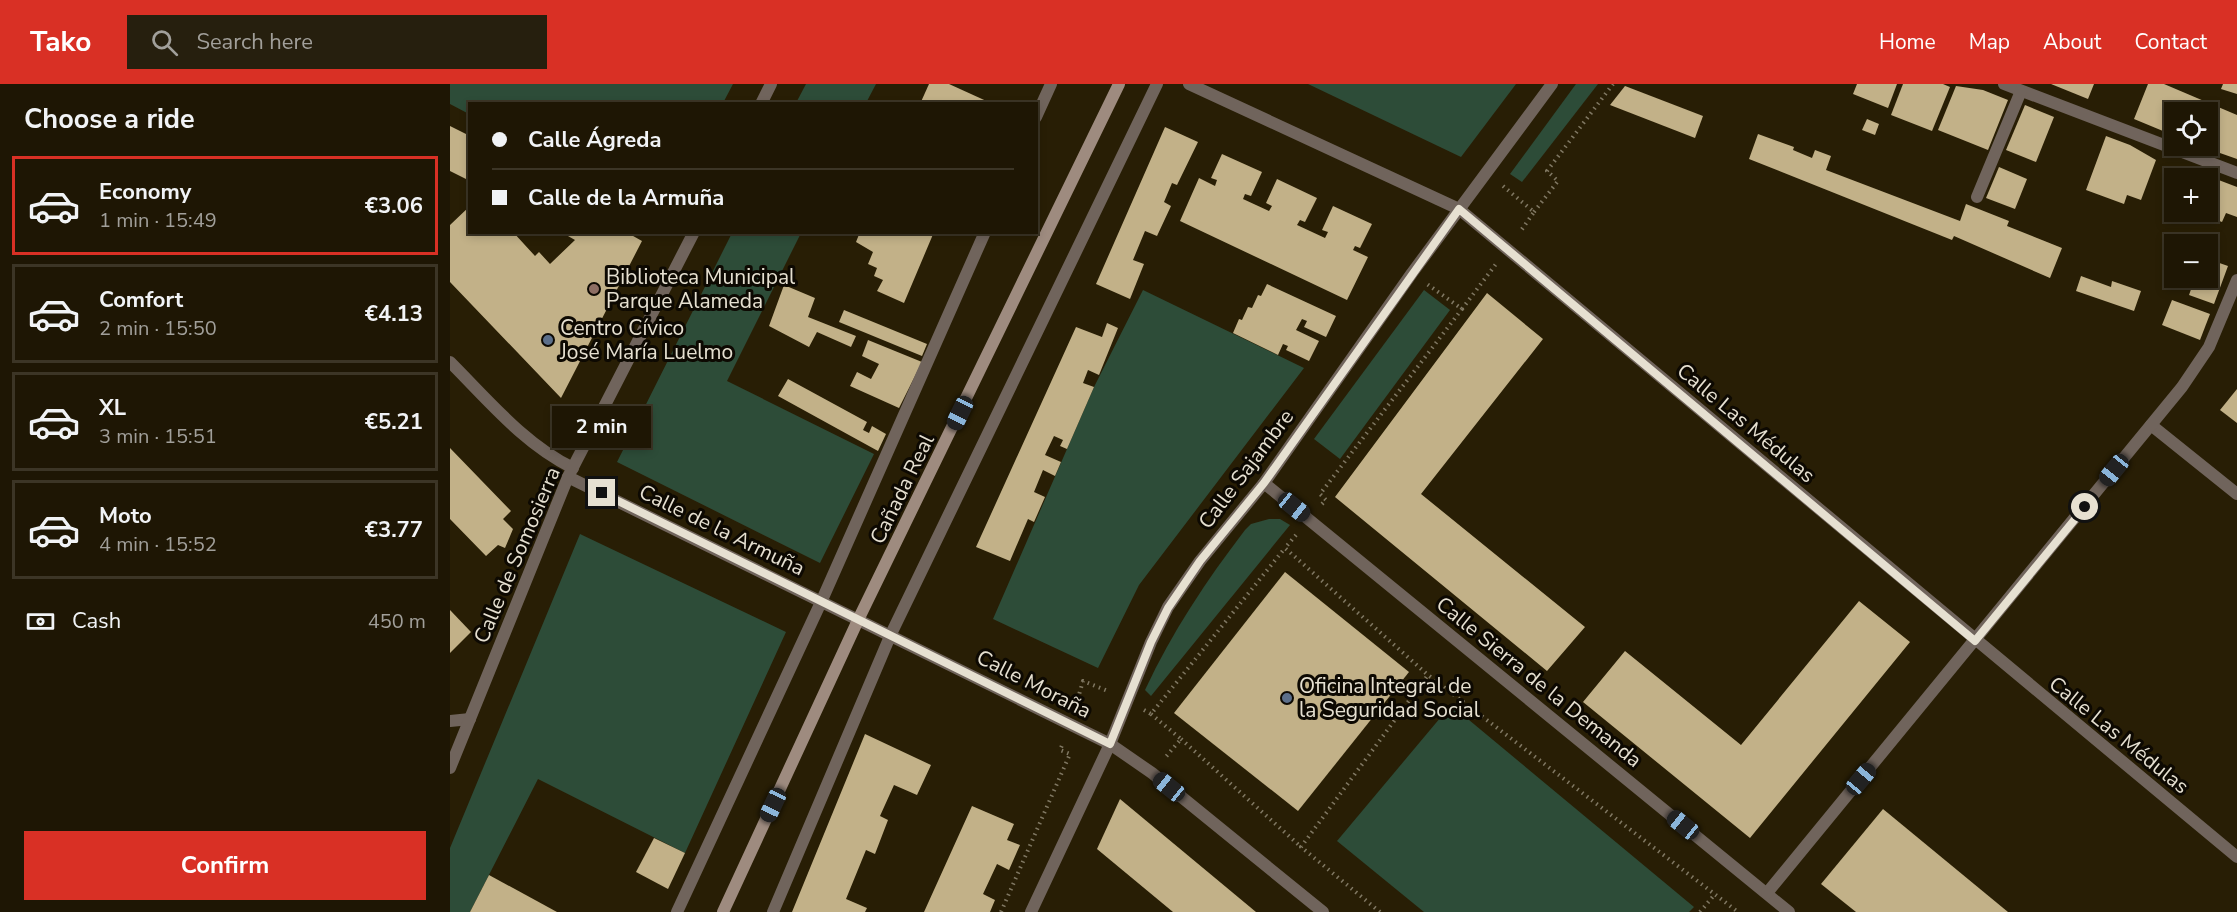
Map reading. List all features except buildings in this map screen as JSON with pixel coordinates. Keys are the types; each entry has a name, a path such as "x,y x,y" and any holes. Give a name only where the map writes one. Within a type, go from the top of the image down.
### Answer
{"street":[{"path":"762,102 771,84"},
{"path":"1038,113 1051,84"},
{"name":"Cañada Real","path":"723,912 859,618 1119,84"},
{"path":"773,912 891,634 1157,84"},
{"name":"Calle Las Médulas","path":"1189,84 1459,209 2237,857"},
{"name":"Calle Sajambre","path":"1031,912 1110,744 1168,608 1200,561 1264,483 1412,273 1552,84"},
{"path":"2004,84 2029,90 2237,172"},
{"path":"1977,197 2029,90"},
{"name":"Calle de Somosierra","path":"450,768 571,473 693,234"},
{"path":"677,912 822,600 984,234"},
{"path":"1767,893 2151,425 2209,347 2237,280"},
{"name":"Calle de la Armuña","path":"450,362 532,443 571,473 859,618"},
{"path":"2151,425 2237,494"},
{"name":"Calle Sierra de la Demanda","path":"1264,483 1790,912"},
{"name":"Calle Moraña","path":"859,618 1110,744 1152,773 1323,912"},
{"path":"450,722 470,719"}],"path":[{"path":"1534,212 1557,181 1547,171 1613,84"},
{"path":"1151,714 1326,500 1320,494 1462,309 1412,273"},
{"path":"1285,548 1428,675 1738,912"},
{"path":"1301,847 1428,675"},
{"path":"1001,912 1070,754 1060,750 1071,724 1083,681 1128,699 1151,714 1301,847 1380,912"},
{"path":"1152,773 1181,739"},
{"path":"1700,912 1715,894"}],"green space":[{"path":"450,84 733,84 724,102 468,102 468,113 450,104"},
{"path":"806,84 876,84 867,102 797,102"},
{"path":"1308,84 1516,84 1461,157"},
{"path":"1576,84 1598,84 1522,182 1510,174"},
{"path":"731,234 800,234 727,381 874,454 820,563 617,462"},
{"path":"1143,290 1304,368 1139,585 1098,668 993,619 1094,387"},
{"path":"1424,290 1450,310 1340,459 1314,439"},
{"path":"1269,519 1280,519 1290,525 1151,696 1145,690 1178,627 1203,588 1245,530 1251,524"},
{"path":"580,534 786,632 685,853 538,779 470,912 450,912 450,848"},
{"path":"1451,705 1694,907 1689,912 1424,912 1337,841"}],"place":[{"name":"Biblioteca Municipal Parque Alameda","path":"594,289"},
{"name":"Centro Cívico José María Luelmo","path":"548,340"},
{"name":"Oficina Integral de la Seguridad Social","path":"1287,698"}],"route":[{"path":"602,493 1110,744 1151,642 1168,608 1200,561 1264,483 1459,209 1975,641 2085,507"}]}
